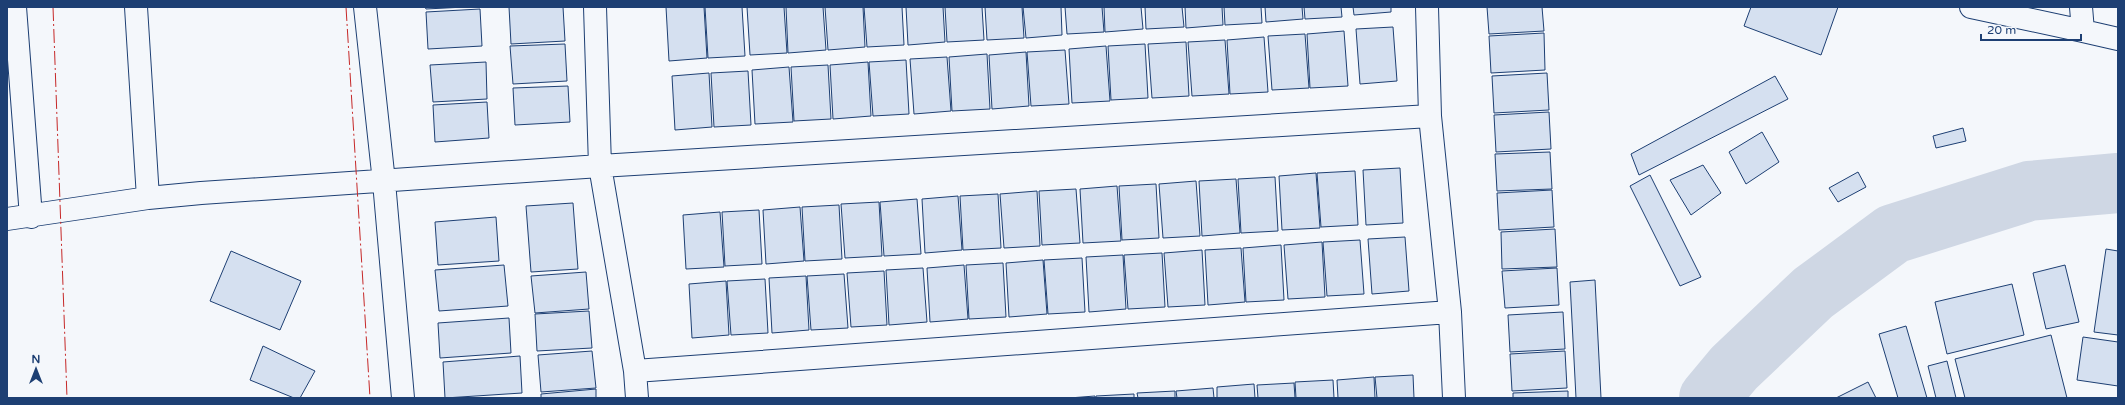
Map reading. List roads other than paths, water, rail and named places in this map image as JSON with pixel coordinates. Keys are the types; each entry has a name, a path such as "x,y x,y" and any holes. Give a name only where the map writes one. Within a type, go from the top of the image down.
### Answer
{"street":[{"path":"16,7 31,217"},
{"path":"136,7 148,198"},
{"path":"365,7 384,182 403,398"},
{"path":"595,7 600,166 635,371 637,398"},
{"path":"1427,7 1430,116 1450,312 1454,398"},
{"path":"1971,7 2118,39"},
{"path":"2080,7 2083,31"},
{"path":"7,219 31,217 148,198 600,166 1430,116"},
{"path":"635,371 1450,312"}],"waterway":[{"path":"1709,398 1734,368 1813,293 1893,234 2029,191 2118,183"}]}
